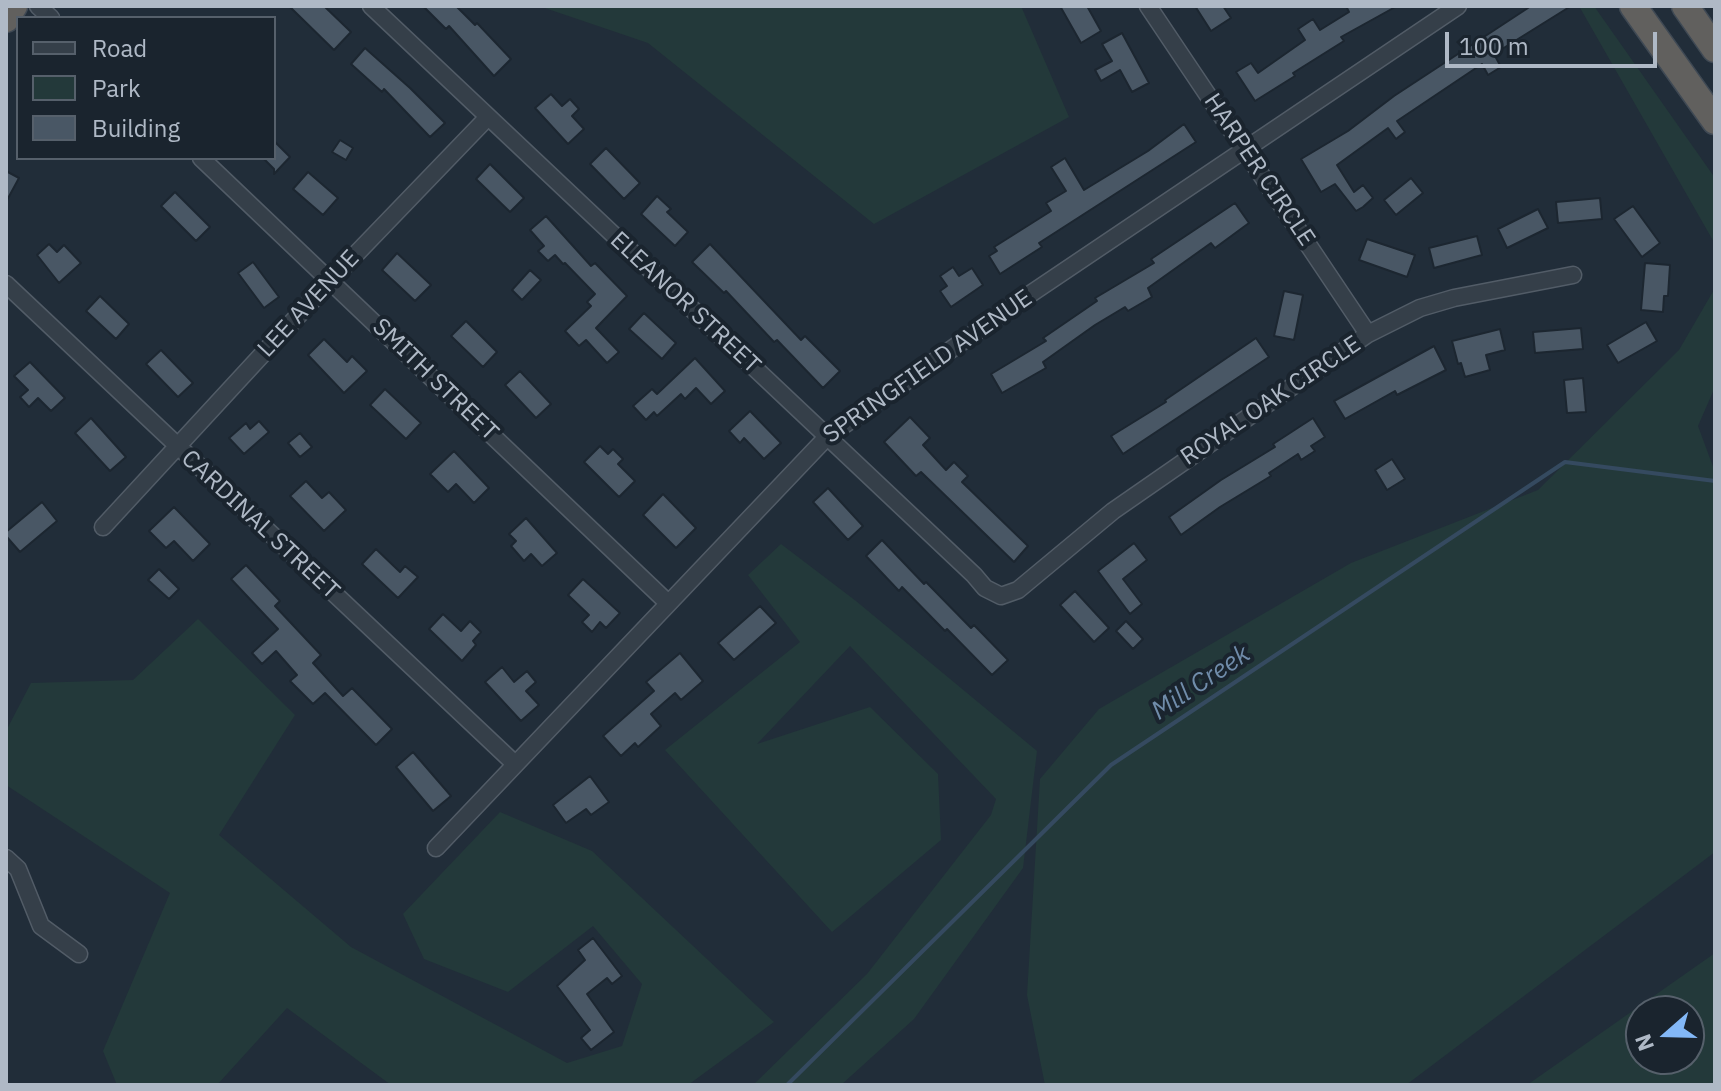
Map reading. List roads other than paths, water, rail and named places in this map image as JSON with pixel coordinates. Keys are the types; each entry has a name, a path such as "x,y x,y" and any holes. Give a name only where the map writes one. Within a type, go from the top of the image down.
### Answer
{"highway":[{"path":"6,19 14,6"},
{"path":"1633,6 1715,121"},
{"path":"1685,6 1715,49"}],"street":[{"name":"ELEANOR STREET","path":"371,6 985,588 1001,596"},
{"name":"HARPER CIRCLE","path":"1148,6 1368,334"},
{"name":"SPRINGFIELD AVENUE","path":"436,848 827,437 991,321 1458,6"},
{"name":"LEE AVENUE","path":"103,527 331,280 488,117"},
{"name":"SMITH STREET","path":"203,160 668,603"},
{"name":"ROYAL OAK CIRCLE","path":"1001,596 1018,590 1113,511 1368,334 1420,308 1454,298 1573,275"},
{"name":"CARDINAL STREET","path":"6,284 515,764"},
{"path":"6,858 18,869 41,926 79,954"}],"waterway":[{"name":"Mill Creek","path":"787,1085 1111,765 1565,462 1715,481"}]}
